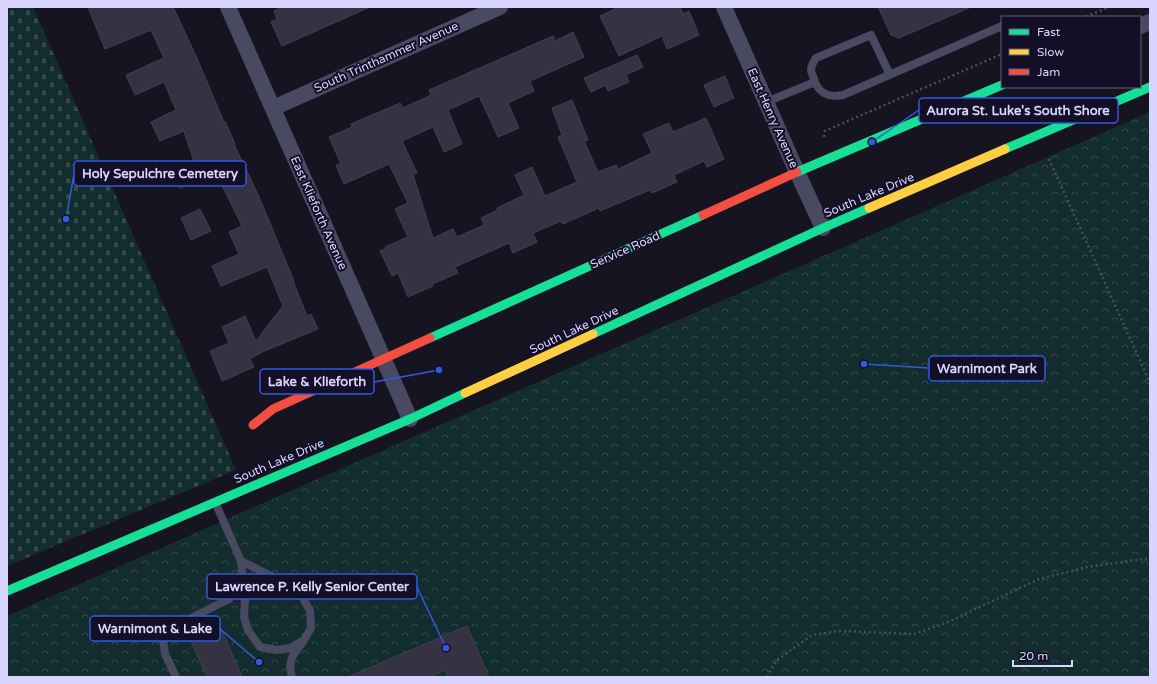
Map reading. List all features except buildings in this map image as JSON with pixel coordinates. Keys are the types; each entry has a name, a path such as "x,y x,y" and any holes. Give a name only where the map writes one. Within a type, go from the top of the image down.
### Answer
{"main road":[{"name":"Service Road","path":"253,425 273,409 797,172 1001,85"},
{"name":"South Lake Drive","path":"7,591 410,419 823,228 1150,87"}],"street":[{"name":"East Klieforth Avenue","path":"228,7 410,419"},
{"name":"South Trinthammer Avenue","path":"273,108 500,7"},
{"name":"East Henry Avenue","path":"724,7 823,228"}],"lane":[{"path":"890,75 871,35 816,58 811,70 815,82 820,90 827,95 835,97 843,95 890,75 1001,26"},
{"path":"766,102 815,82"},
{"path":"215,502 241,561 245,600 244,617 248,630 260,647 277,650 290,648 304,640"},
{"path":"241,561 293,587 310,611 311,628 292,656 289,668 292,677"},
{"path":"176,677 165,654 163,639 171,628 229,599 243,582"}],"path":[{"path":"1088,16 1108,7"},
{"path":"823,144 825,131 1001,54"},
{"path":"1049,159 1150,385"},
{"path":"767,677 776,661 812,635 840,631 914,634 946,623 1039,579 1087,567 1150,558"}],"green space":[{"path":"7,7 33,7 236,470 7,566"},
{"path":"1150,112 1150,677 7,677 7,616"}],"traffic: fast":[{"path":"797,172 1001,85"},
{"path":"1005,149 1150,87"},
{"path":"593,334 869,208"},
{"path":"430,338 703,215"},
{"path":"7,591 410,419 465,393"}],"traffic: slow":[{"path":"869,208 1005,149"},
{"path":"465,393 593,334"}],"traffic: jam":[{"path":"703,215 797,172"},
{"path":"253,425 273,409 430,338"}],"place":[{"name":"Aurora St. Luke's South Shore","path":"872,142"},
{"name":"Holy Sepulchre Cemetery","path":"66,219"},
{"name":"Warnimont Park","path":"864,364"},
{"name":"Lake & Klieforth","path":"439,370"},
{"name":"Lawrence P. Kelly Senior Center","path":"446,648"},
{"name":"Warnimont & Lake","path":"259,662"}]}
